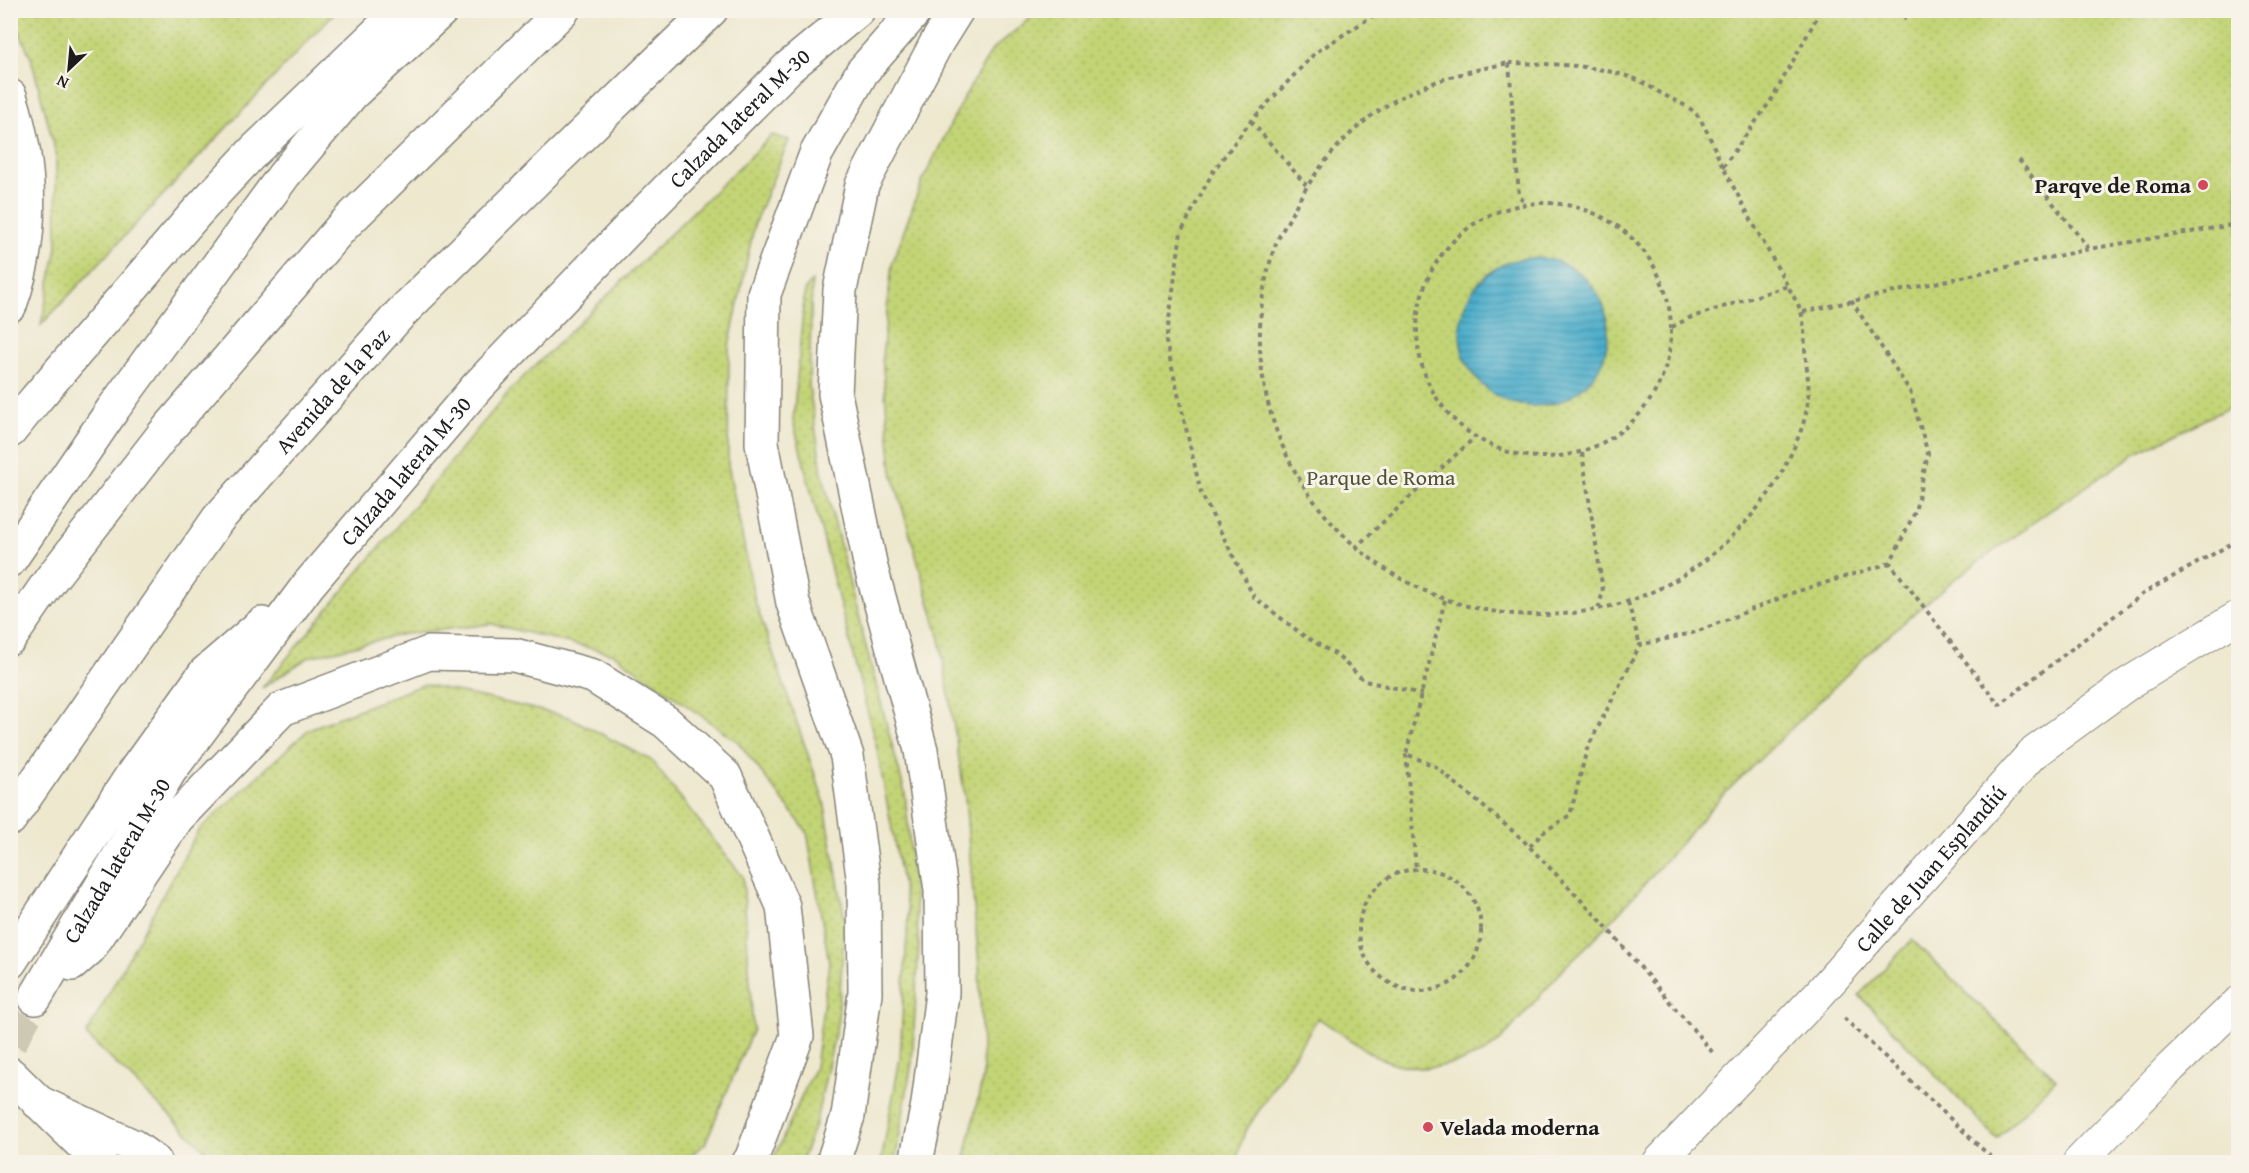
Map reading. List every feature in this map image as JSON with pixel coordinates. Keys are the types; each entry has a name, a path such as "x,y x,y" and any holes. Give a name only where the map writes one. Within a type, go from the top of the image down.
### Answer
{"highway":[{"path":"10,431 204,204 254,151 401,10"},
{"path":"10,560 113,409 284,175 352,94 442,10"},
{"path":"10,638 51,579 163,435 341,228 563,10"},
{"name":"Avenida de la Paz","path":"10,819 218,519 401,312 711,10"},
{"name":"Calzada lateral M-30","path":"749,1162 752,1160 797,1036 783,906 725,776 666,722 593,676 514,655 429,653 282,709 177,818 89,949 35,998 169,772 309,584 477,387 635,222 789,67 858,10"},
{"path":"833,1162 848,1116 865,993 864,884 847,756 793,603 762,443 764,294 816,154 862,72 916,10"},
{"path":"916,1162 928,1104 942,993 941,890 921,750 871,568 835,394 840,290 862,185 937,42 957,10"},
{"path":"10,96 20,127 27,175 28,231 17,287 10,305"},
{"path":"10,962 132,775 205,673 309,584"},
{"path":"10,1074 100,1162"},
{"path":"38,1102 144,1154"}],"street":[{"name":"Calle de Juan Esplandiú","path":"1659,1162 1819,994 2032,754 2128,683 2238,617"},
{"path":"2079,1162 2171,1067 2238,1003"}],"path":[{"path":"1382,10 1316,53 1251,121 1214,170 1181,232 1166,342 1201,493 1254,597 1304,636 1335,654 1365,681 1422,694"},
{"path":"1723,167 1772,99 1821,10"},
{"path":"1899,10 1906,19"},
{"path":"1509,63 1519,196 1527,203"},
{"path":"1509,63 1575,64 1638,81 1695,111 1723,167 1803,312 1808,402 1794,447 1772,488 1744,525 1710,558 1670,583 1628,602 1598,610 1546,616 1505,614 1445,600 1397,578 1355,548 1310,498 1278,440 1262,375 1261,309 1266,287 1276,244 1306,185 1345,138 1393,101 1449,76 1509,63"},
{"path":"1251,121 1306,185"},
{"path":"2019,160 2089,249"},
{"path":"1527,203 1562,203 1597,213 1627,232 1651,259 1666,291 1672,327 1667,367 1649,405 1619,434 1582,453 1546,458 1509,453 1474,438 1445,412 1425,378 1416,341 1419,302 1433,266 1457,235 1490,214 1527,203"},
{"path":"1803,312 2089,249 2238,224"},
{"path":"1672,327 1689,318 1788,286"},
{"path":"1640,645 1696,632 1795,592 1890,563 1915,512 1928,454 1910,391 1851,300"},
{"path":"1355,548 1474,438"},
{"path":"1582,453 1603,591 1598,610"},
{"path":"1890,563 1999,705 2144,593 2238,540"},
{"path":"1416,869 1406,754 1445,600"},
{"path":"1530,846 1545,831 1570,814 1587,749 1640,645 1628,602"},
{"path":"1406,754 1436,766 1530,846 1602,922 1737,1082"},
{"path":"1416,869 1437,872 1455,880 1463,887 1470,894 1479,913 1482,933 1477,953 1466,971 1450,984 1431,991 1410,991 1391,984 1376,972 1364,956 1359,937 1360,917 1367,899 1380,884 1397,874 1416,869"},
{"path":"1819,994 1996,1162"}],"green space":[{"name":"Parque de Roma","path":"1040,10 2238,11 2238,403 2135,454 2048,512 1955,579 1877,645 1720,798 1642,887 1567,965 1501,1040 1485,1052 1463,1061 1437,1067 1419,1068 1396,1064 1376,1057 1318,1018 1245,1132 1237,1162 964,1162 983,1076 979,966 965,797 940,639 892,472 882,357 892,264 921,184 964,97 992,50"},
{"path":"10,11 336,11 41,325 57,248 56,154 31,58"},
{"path":"772,135 789,140 755,222 729,347 728,465 755,601 824,801 845,921 838,1019 816,1122 801,1162 772,1162 815,1067 829,962 807,832 738,742 614,654 492,624 404,634 309,657 262,688 512,388"},
{"path":"812,281 809,386 822,472 905,793 919,945 912,1062 895,1162 881,1162 900,1058 908,914 876,745 793,421 805,289"},
{"path":"424,684 569,717 651,760 743,877 753,1029 705,1144 682,1162 218,1162 86,1035 198,831 309,729"},
{"path":"1912,940 2056,1079 1997,1139 1859,995"}],"water":[{"path":"1534,258 1562,263 1575,270 1586,280 1596,291 1603,304 1608,332 1603,360 1596,373 1586,384 1575,394 1562,401 1534,406 1506,401 1493,394 1482,384 1472,373 1465,360 1460,332 1465,304 1472,291 1482,280 1493,270 1506,263"}],"tunnel":[{"path":"10,1043 35,998"}],"place":[{"name":"Parqve de Roma","path":"2203,185"},
{"name":"Velada moderna","path":"1428,1127"}]}
